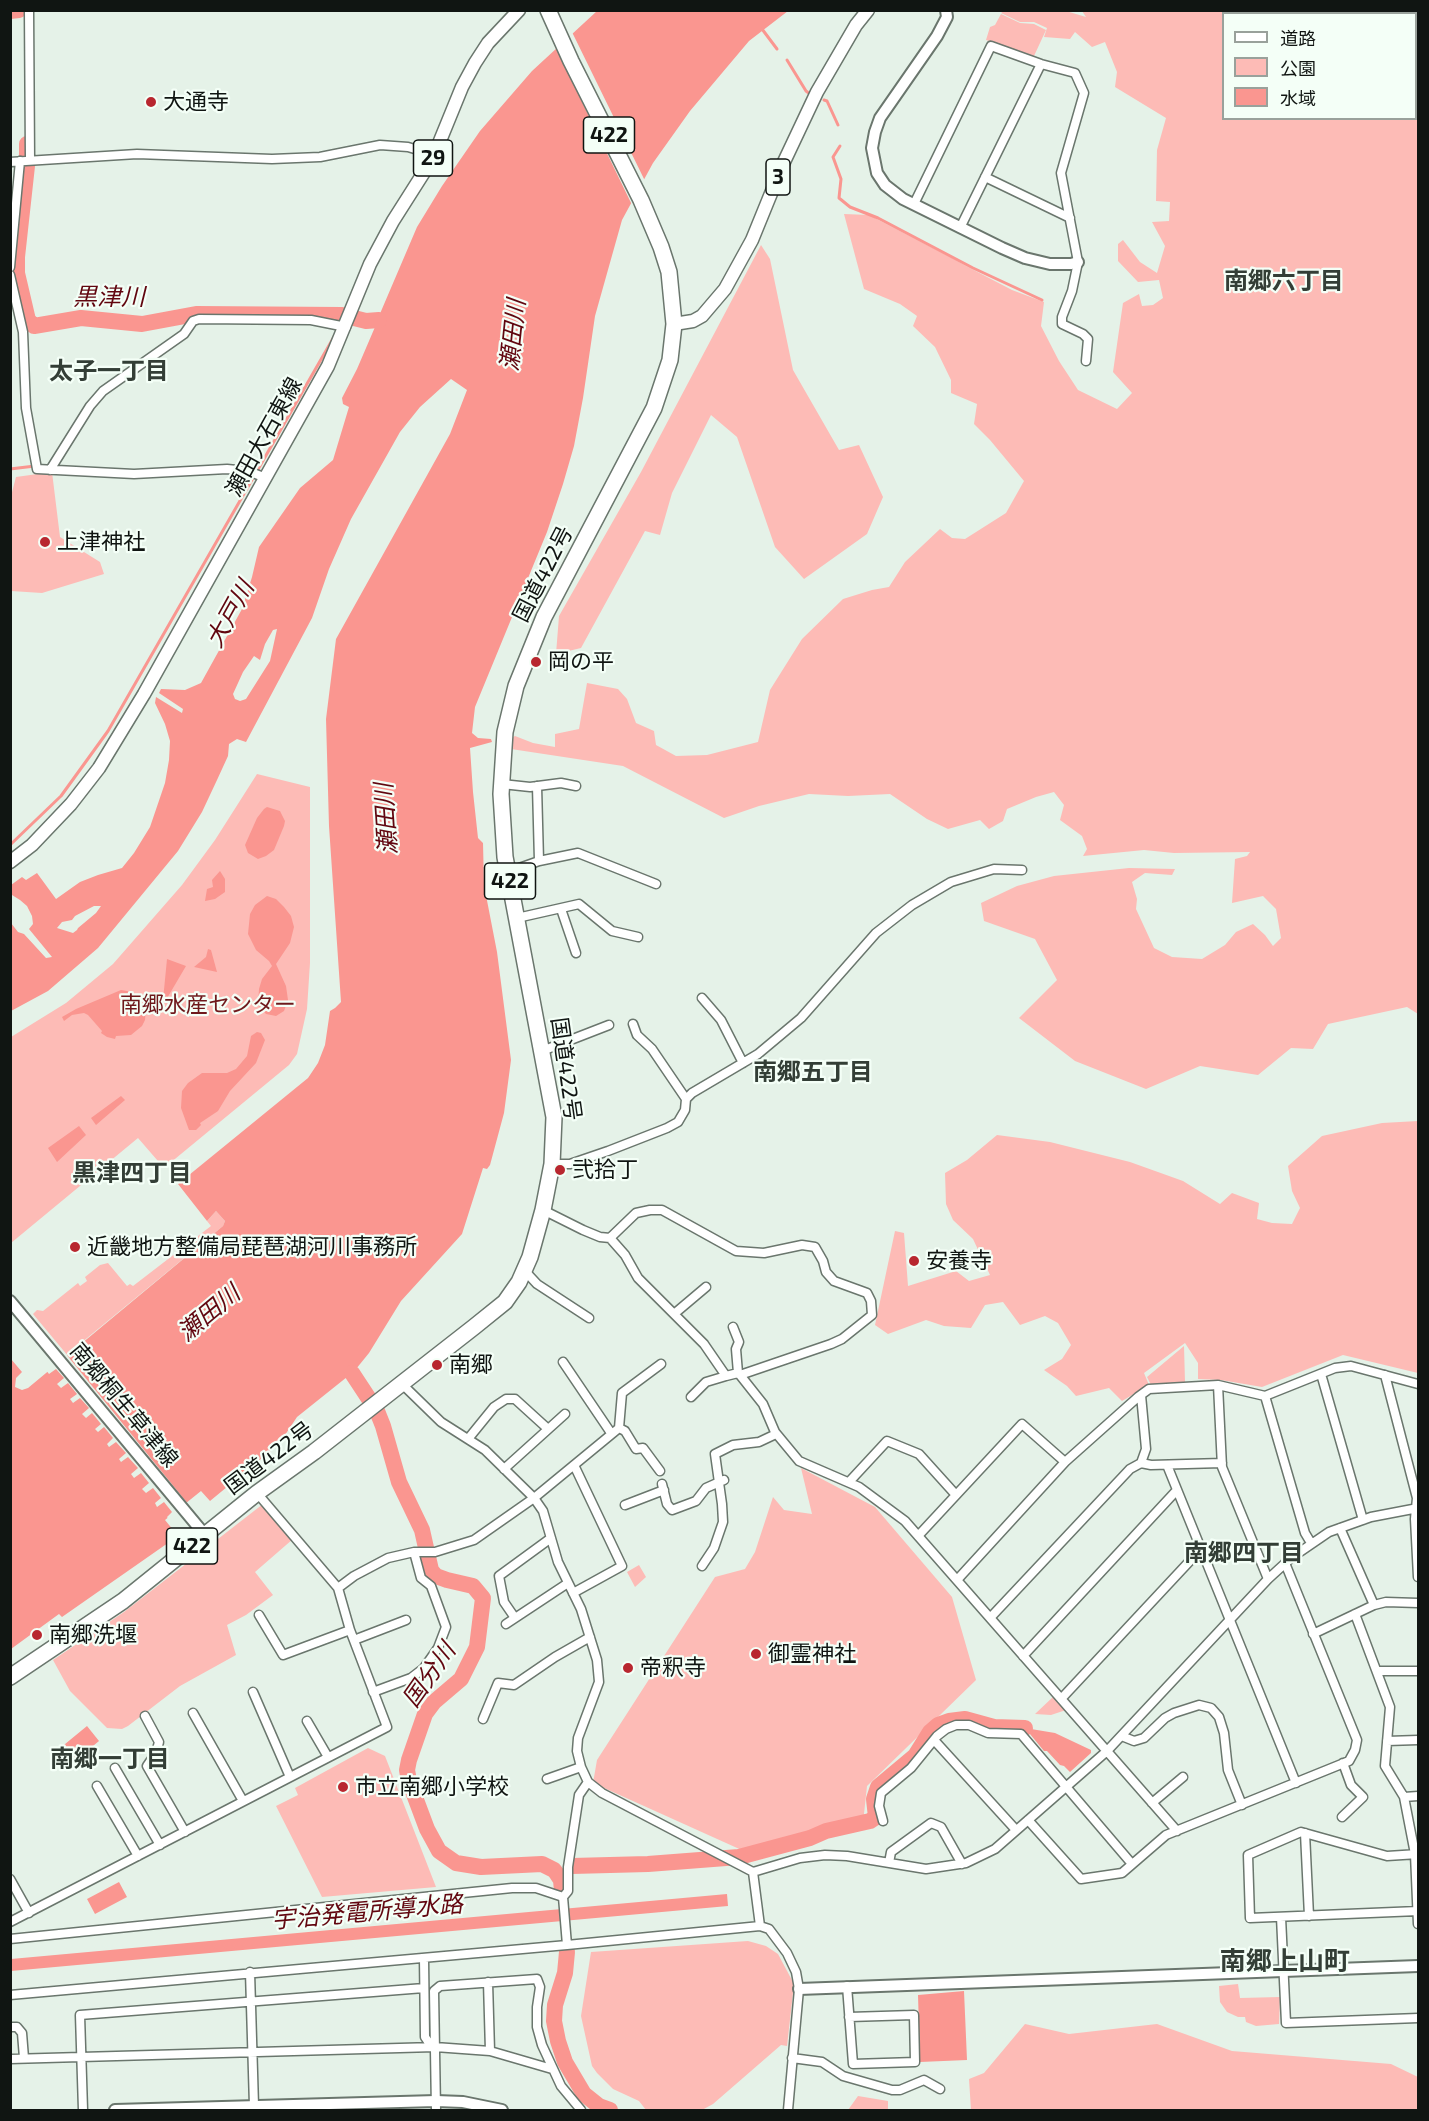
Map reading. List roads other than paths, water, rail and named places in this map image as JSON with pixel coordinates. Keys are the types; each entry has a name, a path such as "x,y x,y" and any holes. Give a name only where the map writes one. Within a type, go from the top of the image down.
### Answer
{"highway":[{"name":"422","path":"551,17 662,247 669,272 674,324"},
{"name":"国道422号","path":"10,1677 106,1614 257,1493 402,1384 505,1302 524,1270 543,1210 552,1164 554,1116 505,857 502,784 505,732 516,686 562,580 654,408 670,360 674,324"}],"main road":[{"name":"瀬田大石東線","path":"10,862 32,845 71,804 99,768 144,694 328,366 370,264 393,221 433,158 462,87 475,63 488,43 519,10"},
{"name":"3","path":"674,324 693,321 702,316 725,289 752,240 783,164 817,92 856,25 868,10"}],"street":[{"path":"29,10 30,160"},
{"path":"946,10 946,17 937,36 880,118 872,148 878,173 885,185 914,204 1025,258 1050,264 1078,262"},
{"path":"914,204 991,46 1041,64 1075,73 1084,93 1061,173 1078,262 1062,324 1083,334 1088,339 1086,361"},
{"path":"960,228 1041,64"},
{"path":"10,267 15,162 137,154 260,159 320,157 380,145 408,147 433,158"},
{"path":"985,177 1070,218"},
{"path":"10,275 23,332 26,408 37,469 134,474 227,469 248,471 266,478"},
{"path":"50,470 90,406 103,391 184,334 193,321 349,319"},
{"path":"502,784 537,786 561,783 576,786"},
{"path":"537,786 539,861"},
{"path":"508,872 539,861 578,853 656,884"},
{"path":"686,1099 704,1085 758,1053 801,1018 876,933 912,905 951,882 994,869 1022,870"},
{"path":"517,918 579,904 612,931 638,936"},
{"path":"561,909 576,953"},
{"path":"702,998 721,1020 743,1063"},
{"path":"552,1164 570,1164 667,1128 678,1122 685,1110 686,1099 651,1049 637,1035 633,1024"},
{"path":"542,1051 609,1025"},
{"path":"543,1210 583,1230 600,1237 610,1238 625,1255 638,1278 704,1344 726,1376"},
{"path":"610,1238 636,1213 662,1210 736,1251 764,1253 802,1245 815,1247 826,1272 834,1281 867,1293 871,1300 872,1315 842,1339 739,1374 706,1382 691,1397"},
{"path":"524,1270 537,1284 589,1318"},
{"path":"674,1314 706,1287"},
{"name":"南郷桐生草津線","path":"10,1301 206,1535"},
{"path":"733,1327 739,1342 736,1349 739,1374 763,1404 776,1434 799,1461 859,1487 905,1521 1176,1831"},
{"path":"563,1362 615,1431"},
{"path":"615,1431 622,1393 662,1364"},
{"path":"957,1580 1065,1462 1149,1389 1218,1385 1265,1396 1335,1368 1351,1366 1419,1384"},
{"path":"1321,1374 1363,1520"},
{"path":"1385,1375 1417,1498 1419,1577"},
{"path":"402,1384 441,1422 485,1450 534,1498 543,1511 558,1562 581,1609 597,1659 599,1682 578,1738 581,1767 588,1782 602,1793 753,1872 800,1858 825,1855 847,1856 926,1869 963,1864 988,1853 1107,1751 1285,1563 1329,1532 1363,1520 1417,1508"},
{"path":"1218,1385 1222,1463 1268,1579"},
{"path":"1141,1395 1146,1449 1142,1463"},
{"path":"1265,1396 1305,1533 1311,1543"},
{"path":"468,1439 494,1407 506,1399 515,1399 548,1429"},
{"path":"504,1469 566,1414"},
{"path":"918,1536 1022,1424 1065,1462"},
{"path":"338,1588 354,1576 388,1558 417,1552 435,1552 474,1540 534,1498 615,1431 625,1431 636,1449 644,1448 660,1471"},
{"path":"702,1566 714,1548 722,1529 722,1481 715,1454 733,1444 759,1442 776,1434"},
{"path":"849,1482 887,1441 919,1454 956,1495"},
{"path":"990,1618 1130,1469 1142,1463 1167,1465 1222,1463"},
{"path":"573,1593 622,1566 574,1465"},
{"path":"1167,1465 1296,1783"},
{"path":"625,1505 663,1487 667,1504 672,1510 696,1501 706,1488 722,1481"},
{"path":"1023,1656 1177,1490"},
{"path":"10,1922 387,1727 350,1630 338,1588 257,1493"},
{"path":"1340,1528 1374,1605"},
{"path":"515,1618 504,1602 499,1576 551,1538"},
{"path":"1061,1699 1201,1549"},
{"path":"374,1692 411,1678 424,1668 438,1648 446,1628 431,1586 421,1578 417,1552"},
{"path":"1028,1820 1081,1879 1122,1873 1166,1835 1349,1761 1357,1740 1285,1563"},
{"path":"506,1624 568,1583"},
{"path":"1313,1634 1374,1605 1386,1602 1419,1603"},
{"path":"1355,1614 1390,1707 1384,1766 1404,1797 1417,1854 1419,1924"},
{"path":"259,1616 283,1655 350,1630"},
{"path":"354,1640 406,1620"},
{"path":"483,1719 498,1683 514,1685 590,1637"},
{"path":"1377,1671 1419,1671"},
{"path":"253,1692 290,1777"},
{"path":"1124,1737 1134,1741 1144,1738 1165,1718 1174,1713 1199,1705 1211,1708 1219,1717 1224,1733 1228,1770 1242,1805"},
{"path":"194,1713 243,1802"},
{"path":"145,1716 159,1742 156,1753 147,1766 185,1832"},
{"path":"306,1721 328,1757"},
{"path":"883,1821 879,1806 881,1793 911,1768 946,1729 956,1725 969,1725 988,1733 1021,1734 1132,1864"},
{"path":"934,1740 1016,1830"},
{"path":"1387,1741 1419,1740"},
{"path":"1342,1817 1363,1797 1351,1785 1343,1763"},
{"path":"547,1779 581,1767"},
{"path":"115,1768 160,1845"},
{"path":"1152,1803 1183,1777"},
{"path":"567,1946 563,1897 568,1891 568,1867 579,1795 588,1782"},
{"path":"98,1786 138,1856"},
{"path":"1404,1797 1419,1796"},
{"path":"889,1863 891,1852 931,1823 941,1827 963,1864"},
{"path":"1417,1854 1387,1856 1301,1832 1248,1855 1250,1918 1418,1911"},
{"path":"1305,1833 1309,1916"},
{"path":"753,1872 760,1926"},
{"path":"10,1879 29,1913"},
{"path":"10,1939 512,1888 536,1888 563,1897"},
{"path":"1281,1917 1286,2023 1419,2019"},
{"path":"10,1995 250,1972 567,1946 760,1926 769,1929 787,1953 796,1972 799,1989 788,2110"},
{"path":"424,1958 425,2037 435,2047"},
{"path":"799,1989 1419,1966"},
{"path":"250,1972 254,2106"},
{"path":"436,2106 434,1991 440,1986 537,1979 540,1982 537,2026 542,2045 561,2086 581,2110"},
{"path":"488,1982 490,2051"},
{"path":"847,1986 849,2017 853,2064 915,2062 914,2015 849,2017"},
{"path":"83,2110 80,2015 424,1988"},
{"path":"10,2027 17,2027 22,2032 24,2058"},
{"path":"10,2059 435,2047 490,2051 552,2069"},
{"path":"792,2058 822,2062 843,2076 892,2090 900,2090 924,2080 940,2089"},
{"path":"115,2110 254,2106 436,2106 463,2102 502,2110"}],"water":[{"name":"瀬田川","path":"597,11 788,11 749,41 690,111 653,163 622,220 595,316 574,446 563,484 547,532 475,707 472,733 478,738 491,739 492,742 470,748 478,838 483,843 484,885 497,952 511,1060 504,1113 490,1165 487,1169 483,1168 462,1234 401,1301 369,1353 356,1369 368,1388 360,1395 347,1377 297,1417 279,1444 210,1501 201,1491 165,1520 178,1536 62,1617 59,1614 11,1649 11,1359 22,1372 16,1378 15,1387 22,1390 28,1388 223,1226 225,1221 216,1211 207,1221 178,1184 308,1078 318,1063 325,1045 330,1011 341,1002 329,826 326,719 336,639 450,434 467,390 451,379 420,407 400,432 351,519 329,569 312,618 246,742 237,739 229,744 228,756 202,812 178,851 98,948 48,991 11,1011 11,923 46,958 52,957 29,929 33,924 27,906 12,895 11,898 11,885 22,877 26,880 37,873 56,899 80,882 122,868 134,853 150,827 165,783 169,760 170,741 155,703 156,697 182,713 183,709 159,693 161,689 185,690 201,683 242,609 259,547 300,488 333,460 349,407 343,404 342,398 375,327 356,320 360,314 379,316 417,227 442,186 480,131 532,71","holes":["277,629 270,661 246,699 240,701 235,699 233,694 243,672 254,656 260,660 265,644 273,630","94,906 101,906 73,933 57,928 62,922 72,920"]},
{"path":"267,807 280,811 285,821 274,850 258,859 248,853 245,845 257,818"},
{"path":"220,871 225,879 225,892 215,899 205,901 207,889 213,887 212,880"},
{"path":"267,896 276,899 284,907 291,916 294,927 290,943 276,964 286,986 288,1000 284,1011 276,1016 266,1014 258,1005 262,979 272,966 256,950 248,934 250,914 255,905"},
{"path":"208,949 211,950 217,972 194,967 206,957"},
{"path":"167,959 186,966 166,1000 163,1000"},
{"path":"121,990 133,992 146,1007 142,1026 131,1035 116,1036 115,1039 107,1037 84,1013 72,1015 64,1021 62,1017 76,1009"},
{"path":"257,1032 261,1033 265,1040 256,1063 230,1091 218,1111 200,1123 201,1125 196,1130 189,1130 181,1108 182,1091 188,1083 202,1073 227,1073 236,1069 247,1056 251,1036"},
{"path":"121,1096 125,1100 96,1125 91,1118"},
{"path":"79,1126 86,1135 57,1162 48,1148"},
{"path":"87,1726 99,1741 71,1764 59,1749"},
{"path":"1025,1728 1055,1733 1091,1750 1091,1753 1070,1772 1047,1751 1044,1751"},
{"path":"119,1882 127,1897 95,1914 87,1899"},
{"name":"宇治発電所導水路","path":"727,1894 728,1906 11,1971 11,1959"},
{"path":"964,1991 967,2060 920,2062 918,1995"}],"waterway":[{"name":"黒津川","path":"10,11 19,10"},
{"path":"762,29 777,49"},
{"path":"787,60 810,94"},
{"path":"824,100 827,101 838,125"},
{"name":"黒津川","path":"27,144 17,273 28,320 34,326 81,318 142,324 196,314 342,315 366,321 379,320"},
{"path":"840,146 833,157 841,179 839,198 850,207 878,218 973,268 1042,300"},
{"path":"339,323 342,315"},
{"path":"10,845 61,796 108,731 335,335"},
{"path":"10,469 35,466"},
{"name":"国分川","path":"352,1373 377,1411 399,1482 422,1530 431,1570 436,1576 473,1586 483,1598 477,1647 461,1679 434,1702 425,1714 409,1760 407,1770 409,1781 427,1829 439,1851 456,1863 481,1867 542,1864 557,1874 561,1880 562,1891"},
{"path":"572,1866 648,1864 739,1857 810,1838 826,1831 870,1821 876,1817 874,1799 878,1787 915,1756 930,1732 938,1725 965,1719 994,1727 1025,1728"},
{"name":"国分川","path":"567,1952 565,1973 555,2005 554,2021 558,2041 565,2062 584,2094 599,2106 610,2110"}],"place":[{"name":"大通寺","path":"151,102"},
{"name":"上津神社","path":"45,542"},
{"name":"岡の平","path":"536,662"},
{"name":"弐拾丁","path":"560,1170"},
{"name":"近畿地方整備局琵琶湖河川事務所","path":"75,1247"},
{"name":"安養寺","path":"914,1261"},
{"name":"南郷","path":"437,1365"},
{"name":"南郷洗堰","path":"37,1635"},
{"name":"御霊神社","path":"756,1654"},
{"name":"帝釈寺","path":"628,1668"},
{"name":"市立南郷小学校","path":"343,1787"}],"district":[{"name":"南郷六丁目","path":"1284,281"},
{"name":"太子一丁目","path":"109,371"},
{"name":"南郷五丁目","path":"813,1072"},
{"name":"黒津四丁目","path":"132,1173"},
{"name":"南郷四丁目","path":"1244,1553"},
{"name":"南郷一丁目","path":"110,1759"},
{"name":"南郷上山町","path":"1285,1961"}],"water label":[{"name":"大戸川","path":"230,614"}],"park label":[{"name":"南郷水産センター","path":"208,1005"}]}
